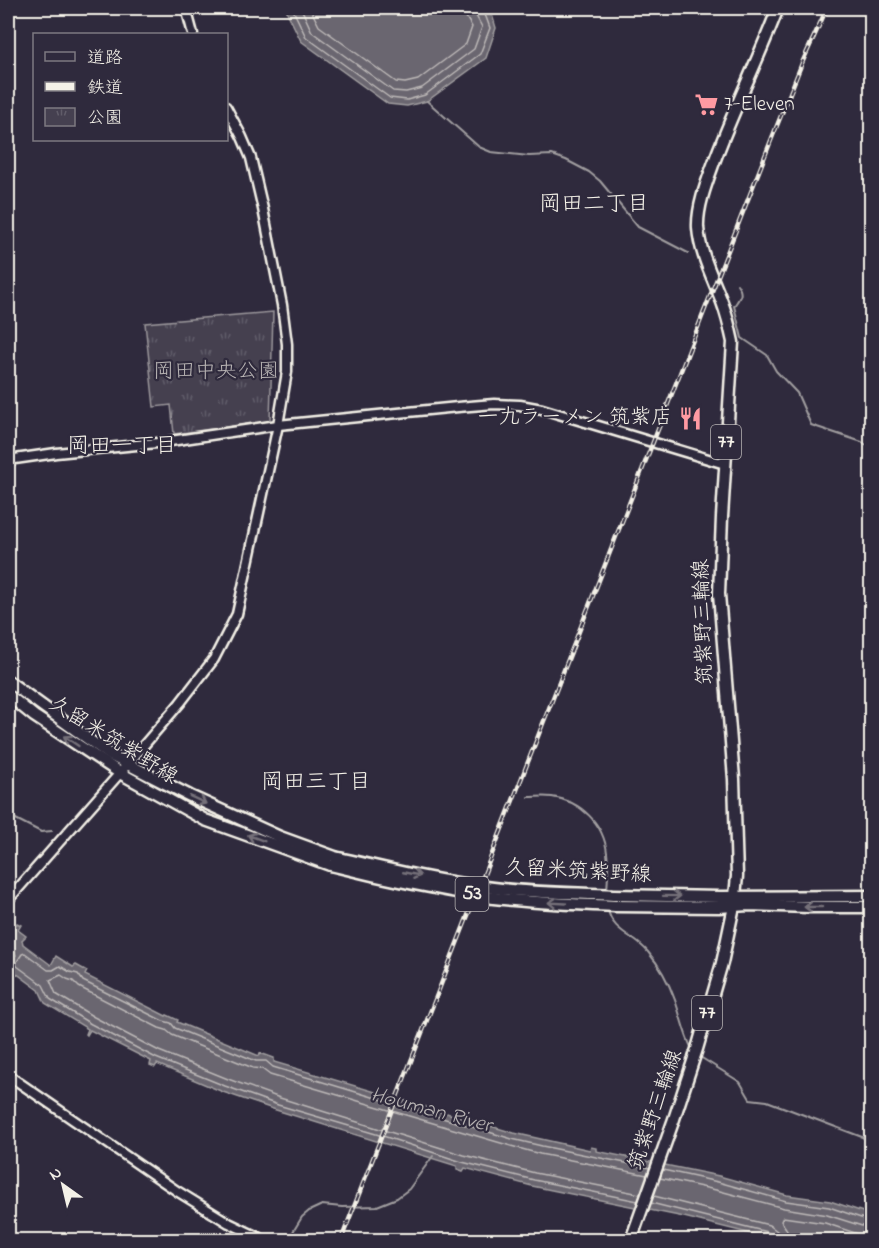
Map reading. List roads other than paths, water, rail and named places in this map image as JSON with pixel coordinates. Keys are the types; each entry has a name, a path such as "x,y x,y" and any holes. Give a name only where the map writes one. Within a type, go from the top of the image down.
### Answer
{"main road":[{"name":"筑紫野三輪線","path":"631,1240 697,1049 722,963 737,876 734,779 719,594 733,342 723,302 704,255 698,226 701,202 721,142 778,8"},
{"name":"久留米筑紫野線","path":"8,681 110,755 190,796 332,861"},
{"name":"久留米筑紫野線","path":"8,695 34,716 120,773 206,820 332,861 492,888 614,900 734,901 872,907"},
{"name":"久留米筑紫野線","path":"734,901 872,896"}],"street":[{"path":"186,8 193,33"},
{"path":"8,900 180,702 214,659 237,614 278,425 287,372 287,344 282,305 251,158 228,111"},
{"path":"8,460 157,443 278,425 494,404 520,405 552,412 725,464"},
{"path":"8,1075 177,1191 229,1223 264,1240"}],"water":[{"path":"288,8 482,8 491,11 496,28 486,58 427,101 407,106 388,104 301,41 287,12"},
{"name":"Houman River","path":"17,923 21,925 18,930 26,936 22,940 23,944 51,965 56,956 73,967 76,965 87,971 85,975 178,1020 177,1022 259,1056 260,1053 274,1058 274,1062 514,1133 590,1150 591,1147 596,1148 596,1151 719,1176 787,1195 830,1201 866,1213 867,1210 871,1212 871,1240 776,1240 684,1217 532,1186 465,1168 463,1171 457,1169 457,1166 223,1092 157,1064 155,1067 150,1065 151,1061 90,1030 87,1035 88,1029 45,1003 39,990 8,967 8,956 16,955 11,939 12,931"}],"waterway":[{"path":"427,101 479,147 491,152 529,156 552,155 589,172 600,181 638,227 688,253"},
{"path":"737,284 741,293 734,306 742,338 767,355 776,371 797,393 811,425 862,442 872,449"},
{"path":"528,797 563,799 581,809 596,824 605,842 607,853 607,891"},
{"path":"8,815 41,832 52,831"},
{"path":"608,909 614,923 643,946 660,969 673,994 692,1049"},
{"path":"697,1055 740,1082 750,1099 767,1101 872,1142"},
{"path":"288,1240 302,1217 322,1205 377,1206 397,1198 409,1189 433,1156"}],"railway":[{"path":"341,1240 770,143 827,8"}],"place":[{"name":"7-Eleven","path":"706,105"},
{"name":"一九ラーメン 筑紫店","path":"690,418"}],"district":[{"name":"岡田二丁目","path":"594,205"},
{"name":"岡田一丁目","path":"122,447"},
{"name":"岡田三丁目","path":"316,783"}],"park label":[{"name":"岡田中央公園","path":"216,372"}]}
